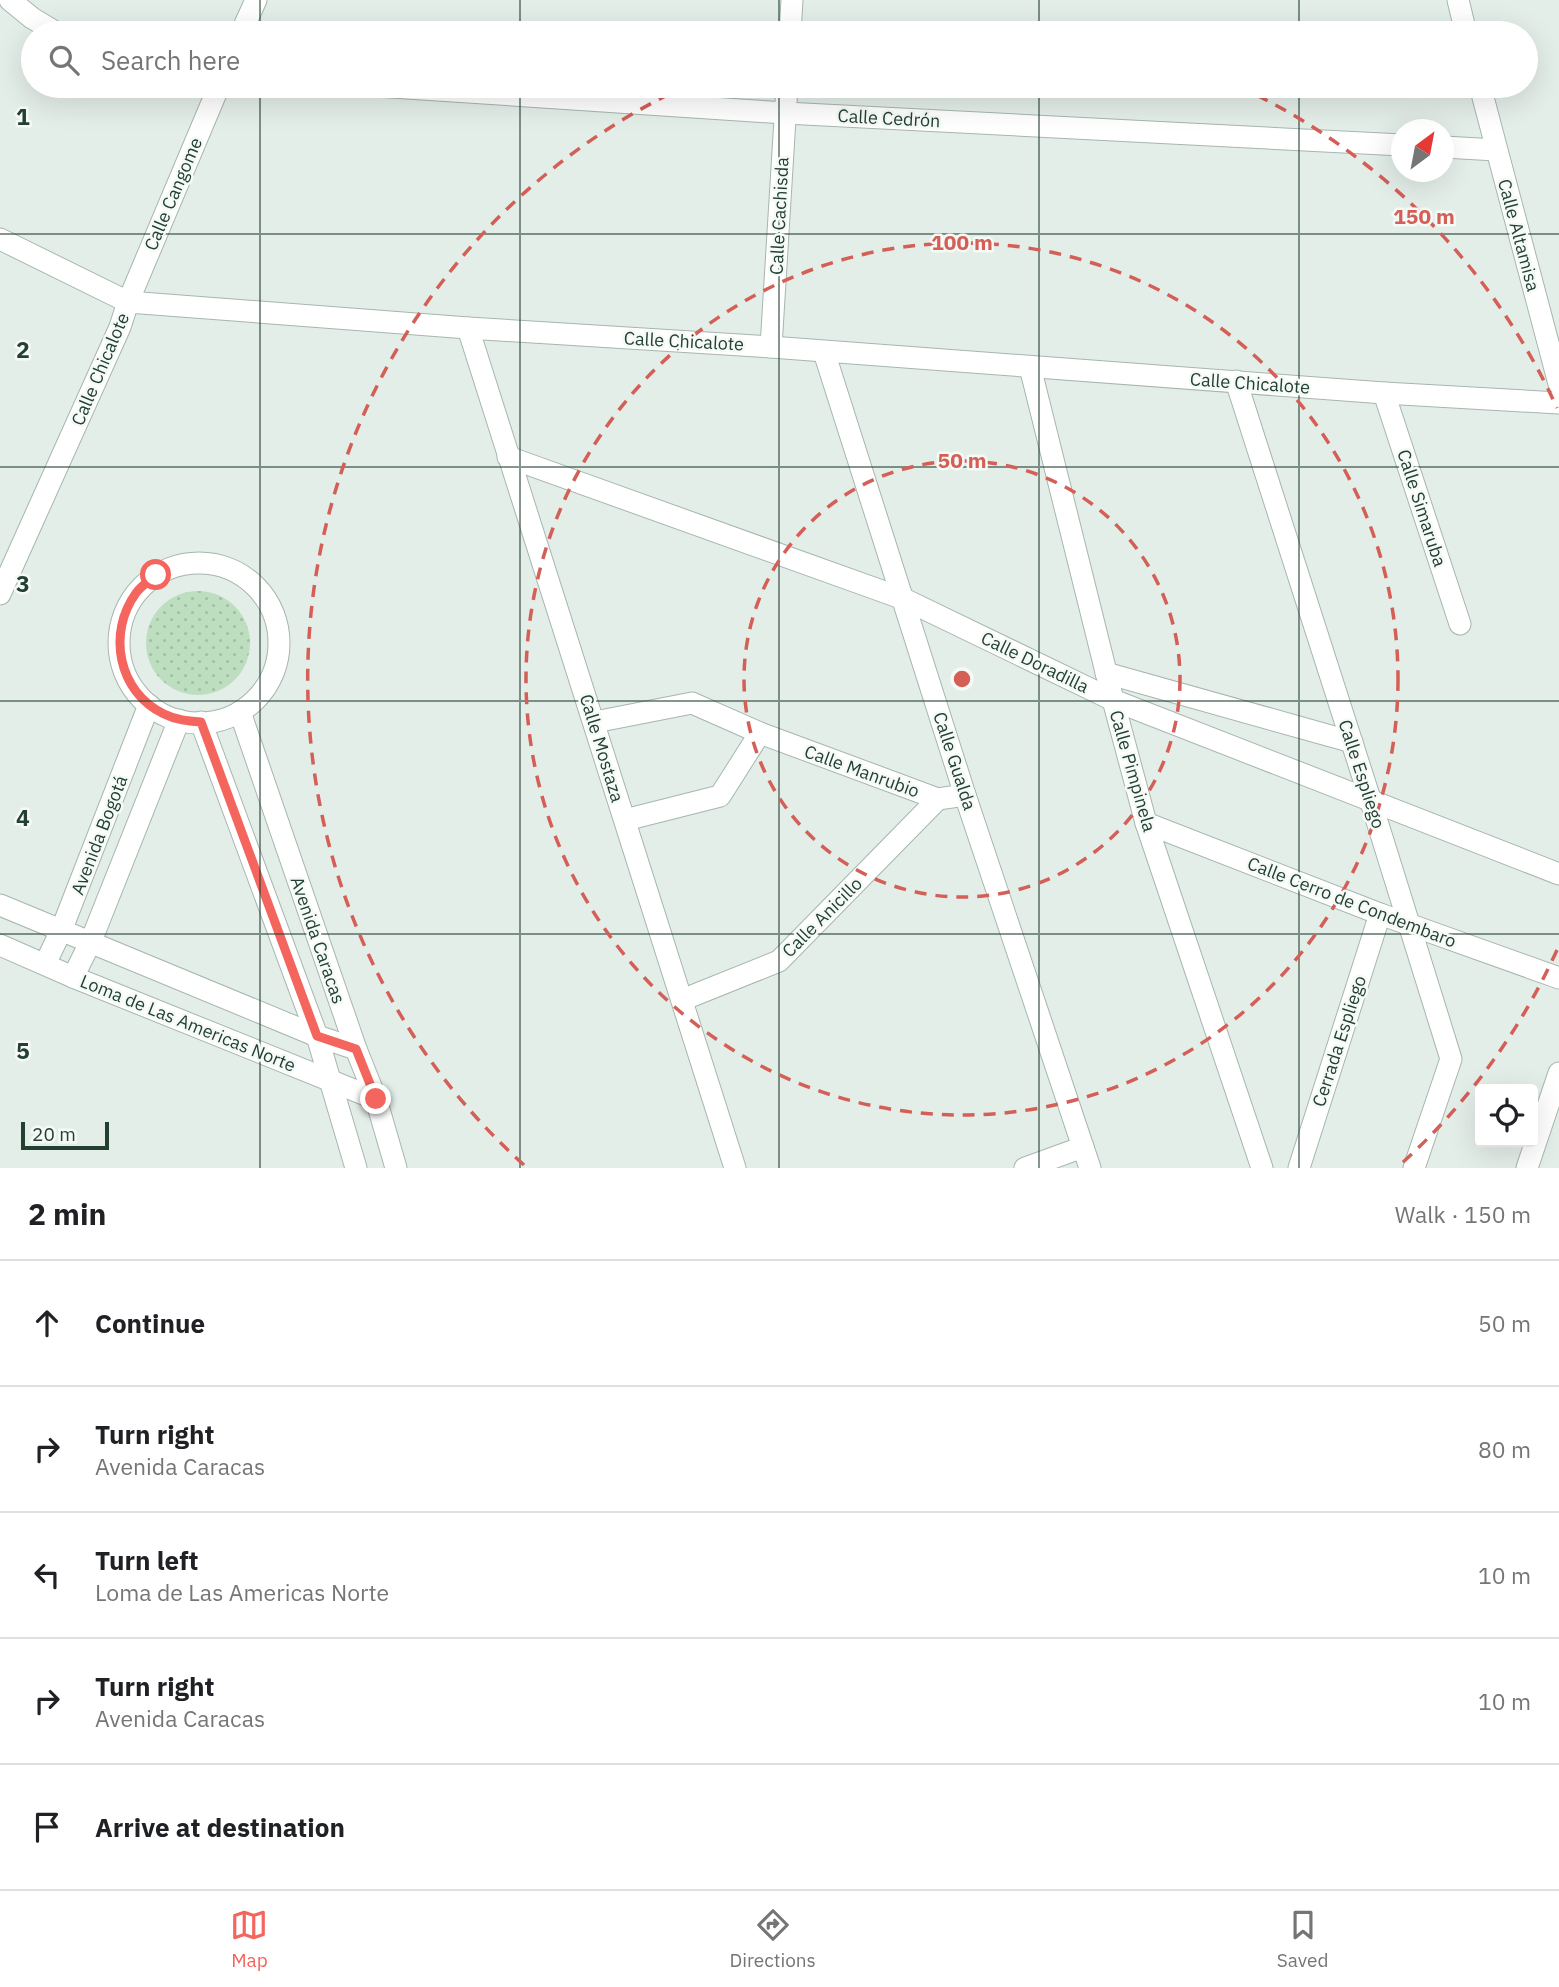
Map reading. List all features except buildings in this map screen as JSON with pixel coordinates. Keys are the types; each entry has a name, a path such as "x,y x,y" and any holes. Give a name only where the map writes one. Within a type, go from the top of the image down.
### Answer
{"street":[{"path":"10,0 37,21"},
{"path":"246,21 256,0"},
{"path":"791,21 792,0"},
{"path":"1458,0 1463,21"},
{"name":"Calle Cangome","path":"128,302 214,98"},
{"name":"Calle Cedrón","path":"558,98 785,113 1391,144"},
{"name":"Calle Cachisda","path":"771,347 786,98"},
{"name":"Calle Altamisa","path":"1483,98 1559,384"},
{"path":"1454,148 1496,150"},
{"path":"0,239 128,302"},
{"name":"Calle Chicalote","path":"0,594 120,327 128,302 1384,393 1559,403"},
{"name":"Calle Mostaza","path":"468,328 736,1168"},
{"name":"Calle Gualda","path":"824,352 965,795 1090,1168"},
{"name":"Calle Pimpinela","path":"1030,367 1146,823 1262,1168"},
{"name":"Calle Espliego","path":"1236,381 1451,1059 1414,1168"},
{"name":"Calle Simaruba","path":"1384,393 1460,624"},
{"name":"Calle Doradilla","path":"508,457 904,599 1113,700 1559,874"},
{"path":"205,563 229,569 251,582 268,601 277,625 279,650 273,674 259,696 240,712 221,720 178,720 149,705 132,687 122,663 119,638 124,613 137,591 156,575 180,565 205,563"},
{"path":"1106,673 1352,742"},
{"name":"Calle Manrubio","path":"595,722 691,703 760,733 938,799 965,795"},
{"name":"Avenida Bogotá","path":"45,964 61,931 149,705"},
{"name":"Avenida Caracas","path":"240,712 356,1049 376,1099 396,1168"},
{"name":"Avenida Bogotá","path":"73,977 90,941 178,720"},
{"name":"Avenida Caracas","path":"201,722 317,1036 356,1168"},
{"path":"625,820 720,796 760,733"},
{"name":"Calle Anicillo","path":"682,1000 779,961 938,799"},
{"name":"Calle Cerro de Condembaro","path":"1146,823 1380,914 1559,978"},
{"name":"Loma de Las Americas Norte","path":"0,905 317,1036 356,1049"},
{"name":"Cerrada Espliego","path":"1299,1168 1380,914"},
{"name":"Loma de Las Americas Norte","path":"0,944 73,977 376,1099"},
{"path":"1527,1168 1559,1073"},
{"path":"1025,1168 1083,1147"}],"green space":[{"path":"198,591 218,595 235,606 246,623 250,643 246,663 235,680 218,691 198,695 178,691 161,680 150,663 146,643 150,623 161,606 178,595"}],"route":[{"path":"156,575 137,591 124,613 119,638 122,663 132,687 149,705 163,714 178,720 201,722 317,1036 356,1049 376,1099"}]}
